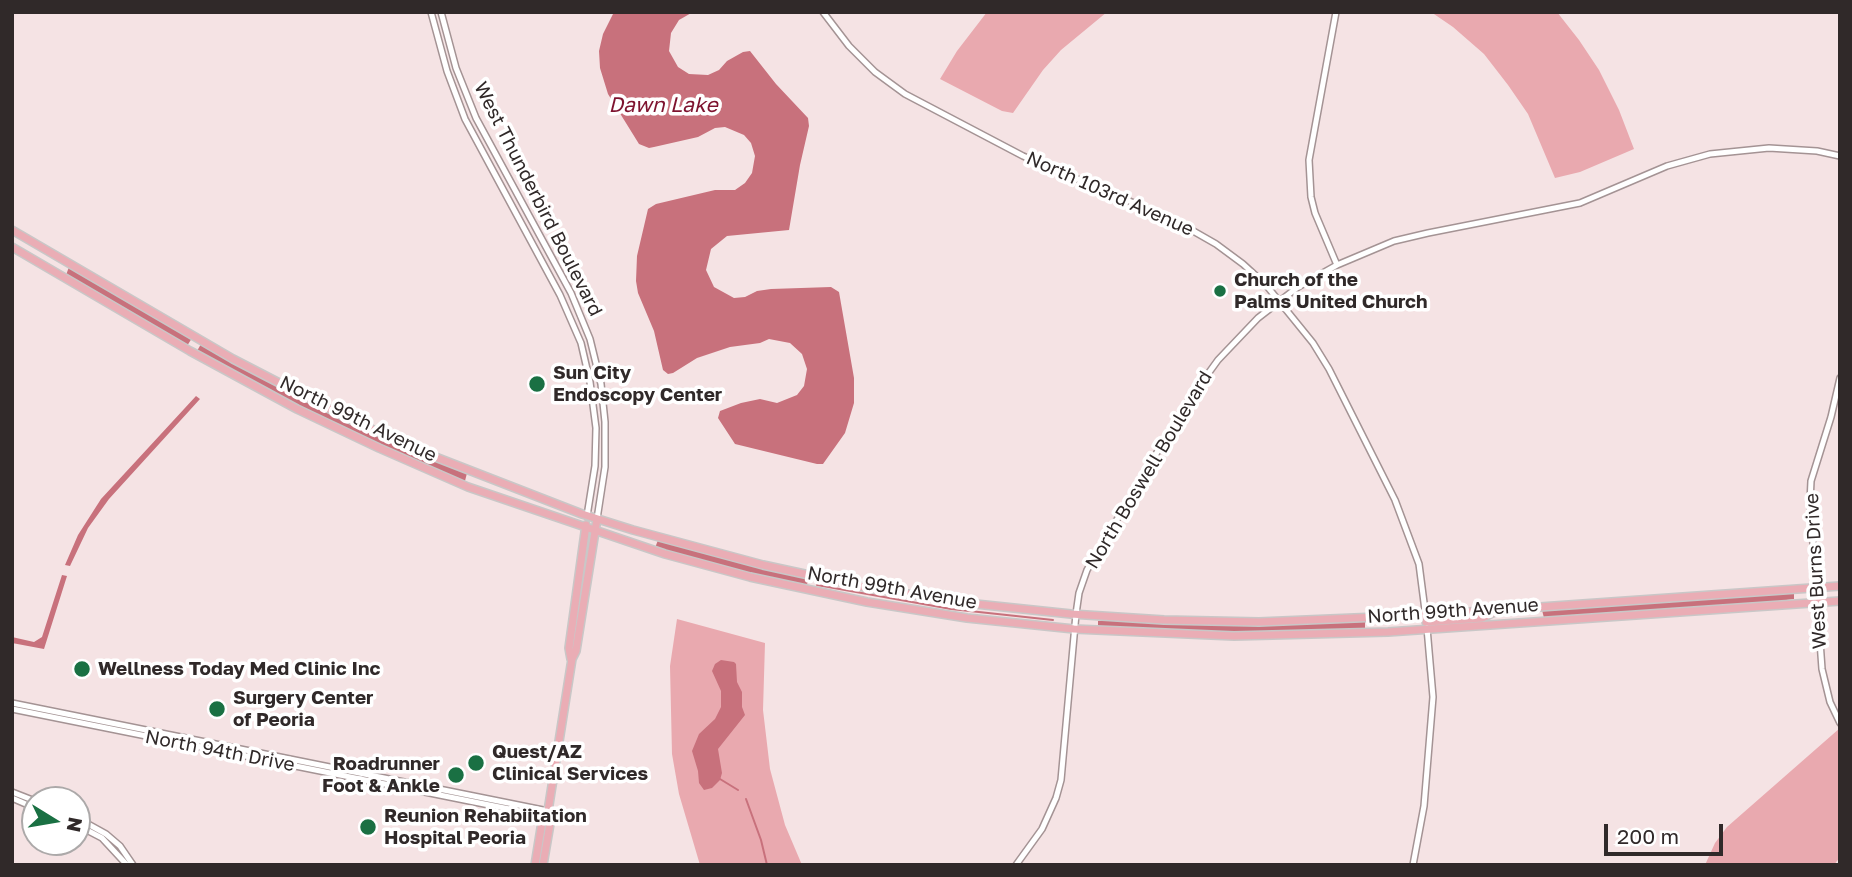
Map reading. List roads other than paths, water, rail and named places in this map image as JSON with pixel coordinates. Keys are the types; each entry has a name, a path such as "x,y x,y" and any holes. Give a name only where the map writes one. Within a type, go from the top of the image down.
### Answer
{"main road":[{"name":"North 99th Avenue","path":"12,230 233,359 329,409 425,453 586,522 705,565 819,592 967,618 1074,629 1234,636 1426,622 1500,609 1536,606 1840,586"},
{"name":"North 99th Avenue","path":"12,247 190,351 348,434 468,487 596,525 869,588 966,603 1076,614 1259,622 1537,621 1840,601"},
{"path":"572,659 569,648 586,522"},
{"path":"536,863 547,815 596,525"},
{"path":"1536,606 1537,621"},
{"path":"543,865 547,815"}],"street":[{"name":"West Thunderbird Boulevard","path":"431,12 447,71 466,118 560,295 581,343 596,428 595,466 586,522"},
{"name":"West Thunderbird Boulevard","path":"441,12 461,82 476,118 570,293 590,340 605,412 606,451 596,525"},
{"name":"North 103rd Avenue","path":"823,12 849,46 875,72 905,94 1023,156 1174,220 1201,235 1253,272 1280,300 1313,342 1395,500 1419,564 1433,697 1424,806 1413,865"},
{"path":"1336,12 1309,160 1311,197 1315,213 1337,265"},
{"name":"North Boswell Boulevard","path":"1016,865 1042,828 1061,780 1074,629 1079,593 1087,570 1184,407 1227,349 1280,300 1337,265 1394,242 1580,203 1667,166 1710,154 1769,148 1817,151 1840,156"},
{"name":"West Burns Drive","path":"1840,378 1811,481 1810,502 1822,669 1830,702 1840,723"},
{"name":"North 94th Drive","path":"12,703 547,815"},
{"name":"North 94th Drive","path":"12,709 123,728"},
{"path":"91,826 120,846 133,865"},
{"path":"91,832 102,838 127,865"}],"water":[{"name":"Dawn Lake","path":"614,12 693,12 679,20 671,33 669,51 678,67 689,74 708,75 719,70 727,61 750,51 808,118 809,126 789,230 727,236 711,249 706,270 714,287 734,298 771,289 831,287 839,292 854,378 854,403 845,433 823,464 735,444 718,418 720,411 741,403 760,399 777,403 797,395 804,386 807,369 802,354 790,343 769,339 760,343 730,347 697,358 673,373 668,374 663,370 654,331 638,293 636,281 637,256 648,209 656,204 715,190 735,190 745,183 752,173 755,156 751,143 744,135 725,127 715,128 698,137 649,148 639,144 608,94 600,68 599,51 603,34"},
{"path":"69,267 192,338 187,346 66,275"},
{"path":"201,344 427,457 467,473 465,481 418,463 296,405 197,351"},
{"path":"196,396 200,399 109,499 88,528 70,566 65,565 78,535 101,499"},
{"path":"658,540 809,580 806,586 725,568 655,548"},
{"path":"62,575 67,576 44,649 12,643 12,637 34,642 42,637"},
{"path":"1794,591 1794,599 1749,605 1544,618 1542,610"},
{"path":"1098,621 1365,621 1365,629 1272,634 1098,628"},
{"path":"721,660 736,664 737,682 742,692 745,715 718,749 722,773 720,780 712,788 704,790 699,783 692,751 699,734 715,719 721,707 721,691 712,671 715,664"}],"waterway":[{"path":"817,585 951,609 1053,620"},
{"path":"720,779 738,790"},
{"path":"746,799 767,865"}],"place":[{"name":"Church of the Palms United Church","path":"1220,291"},
{"name":"Sun City Endoscopy Center","path":"537,384"},
{"name":"Wellness Today Med Clinic Inc","path":"82,669"},
{"name":"Surgery Center of Peoria","path":"217,709"},
{"name":"Quest/AZ Clinical Services","path":"476,763"},
{"name":"Roadrunner Foot & Ankle","path":"456,775"},
{"name":"Reunion Rehabiitation Hospital Peoria","path":"368,827"}]}
